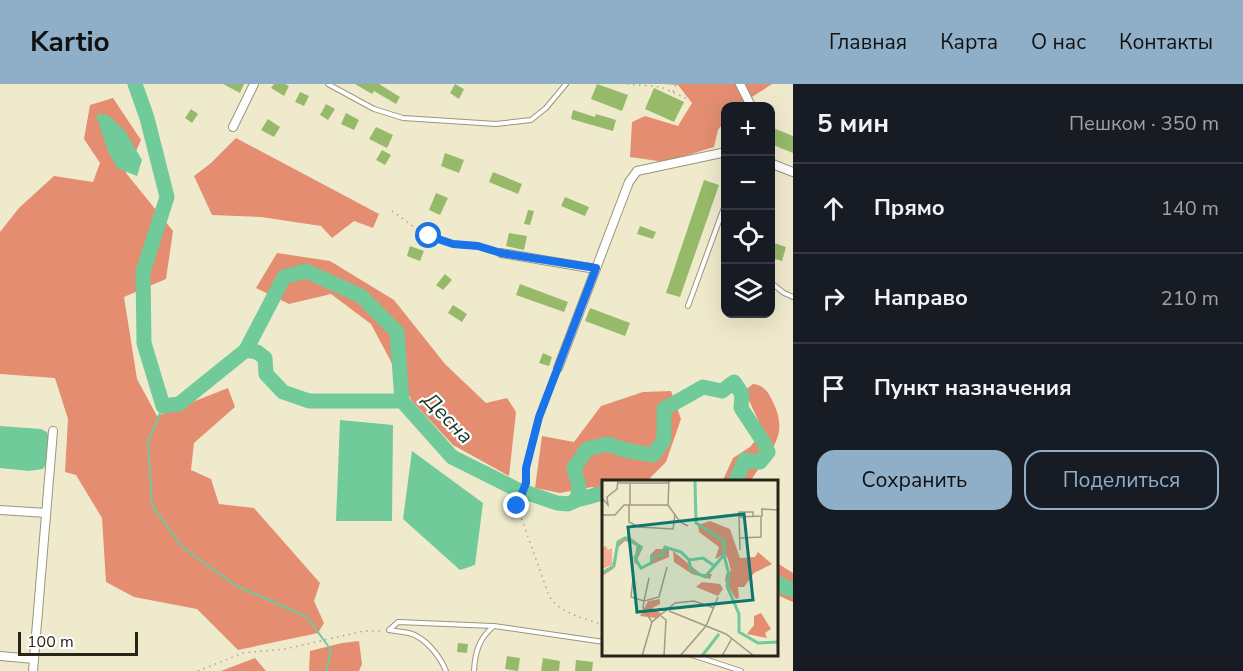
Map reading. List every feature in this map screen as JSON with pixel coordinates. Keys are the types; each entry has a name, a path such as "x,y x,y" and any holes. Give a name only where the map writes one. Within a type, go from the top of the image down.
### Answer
{"street":[{"path":"233,127 254,84"},
{"path":"740,84 749,102"},
{"path":"558,368 629,182 637,171 721,153"},
{"path":"775,165 793,172"},
{"path":"501,253 596,268"},
{"path":"33,671 53,431"},
{"path":"0,510 46,513"},
{"path":"0,656 34,659"}],"lane":[{"path":"327,84 374,109 403,118 496,124 531,120 546,108 566,84"},
{"path":"688,306 723,210"},
{"path":"775,285 793,297"},
{"path":"388,630 398,622 494,626 602,642"},
{"path":"474,671 475,656 483,634 494,626"},
{"path":"388,630 412,634 431,648 446,671"},
{"path":"695,656 741,671"}],"path":[{"path":"627,84 661,87 721,114"},
{"path":"673,93 676,84"},
{"path":"392,211 429,236 453,244 478,246 501,253"},
{"path":"558,368 539,417 526,468 526,483 517,506 549,596 555,605 567,612 602,624"},
{"path":"198,671 243,653 285,649 364,631 388,630"}],"shaded area":[{"path":"664,84 772,84 744,102 721,102 721,126 714,147 665,162 630,157 632,122 645,116 678,126 692,103 678,85"},
{"path":"113,98 141,140 126,173 173,231 166,279 124,297 137,379 157,416 228,388 235,407 194,443 191,470 211,479 219,504 254,508 320,583 314,601 324,623 318,633 238,650 197,609 134,597 106,582 102,518 76,475 65,472 68,419 55,378 0,374 0,232 19,208 54,176 93,182 100,163 84,139 90,105"},
{"path":"96,114 108,115 125,131 142,160 137,176 117,168 107,149"},
{"path":"236,138 379,214 373,228 354,221 332,238 321,226 261,217 212,215 194,176"},
{"path":"277,253 330,261 394,300 445,364 486,403 507,398 516,412 509,476 453,445 412,401 371,324 331,294 289,304 256,288"},
{"path":"753,384 764,388 768,393 777,411 779,433 771,452 751,480 723,480 733,458 750,447 759,436 759,422 745,390"},
{"path":"671,391 681,419 666,462 648,480 602,480 602,490 592,487 560,493 535,488 542,436 574,442 601,406 643,392"},
{"path":"340,420 393,425 392,521 336,521"},
{"path":"0,426 41,429 47,432 49,451 43,469 29,471 0,468"},
{"path":"412,451 483,503 475,565 460,570 403,519"},
{"path":"778,564 793,573 793,602 778,595"},
{"path":"359,641 362,664 359,671 309,671 310,651"},
{"path":"255,658 266,671 221,671"}],"building":[{"path":"223,84 244,84 240,93"},
{"path":"274,84 289,86 284,96 271,88"},
{"path":"355,84 379,84 400,97 396,104 374,91 372,94"},
{"path":"455,84 464,89 459,99 450,93"},
{"path":"597,84 628,95 622,111 591,99"},
{"path":"654,88 684,102 674,122 645,109"},
{"path":"300,92 309,96 304,106 295,102"},
{"path":"326,104 335,109 328,120 320,115"},
{"path":"191,109 198,114 192,123 185,118"},
{"path":"573,110 595,117 596,114 616,120 613,131 571,119"},
{"path":"346,113 359,120 354,130 341,124"},
{"path":"268,119 280,127 274,137 261,130"},
{"path":"376,127 393,135 387,148 369,139"},
{"path":"775,129 793,136 793,153 775,146"},
{"path":"382,150 391,155 385,165 376,160"},
{"path":"445,153 464,160 459,173 441,166"},
{"path":"493,172 522,184 518,194 489,182"},
{"path":"704,180 719,185 680,297 666,293"},
{"path":"436,193 448,198 440,215 429,210"},
{"path":"565,197 589,207 585,216 561,206"},
{"path":"528,210 534,211 530,225 524,224"},
{"path":"640,226 656,232 653,239 637,234"},
{"path":"509,233 527,236 524,250 506,246"},
{"path":"775,243 786,247 782,261 775,259"},
{"path":"410,246 424,251 420,261 407,256"},
{"path":"445,274 452,280 443,290 436,285"},
{"path":"520,284 568,302 564,312 516,295"},
{"path":"453,305 467,314 462,322 448,313"},
{"path":"590,308 630,323 625,336 585,321"},
{"path":"543,353 552,357 549,366 539,363"},
{"path":"458,643 468,644 467,653 457,652"},
{"path":"507,656 520,658 518,671 505,669"},
{"path":"543,658 560,661 559,671 541,671"},
{"path":"576,660 593,662 592,671 575,671"}],"waterway":[{"name":"Десна","path":"135,84 147,118 167,197 143,272 144,343 163,406 179,404 246,350 284,277 306,271 361,296 397,332 402,401 452,457 516,489 557,503 568,504 577,500 579,487 574,468 587,449 607,444 653,455 664,440 664,409 703,387 722,391 734,382 742,394 741,408 768,452 760,462 745,460 736,480"},
{"path":"246,350 257,352 265,358 266,374 283,392 309,401 402,401"},
{"path":"163,406 148,442 152,505 182,547 235,585 307,617 331,650 326,671"},
{"path":"577,500 599,494"},
{"name":"Десна","path":"778,583 793,589"}],"route":[{"path":"429,236 453,244 478,246 501,253 596,268 539,417 526,468 527,480 517,506"}]}
